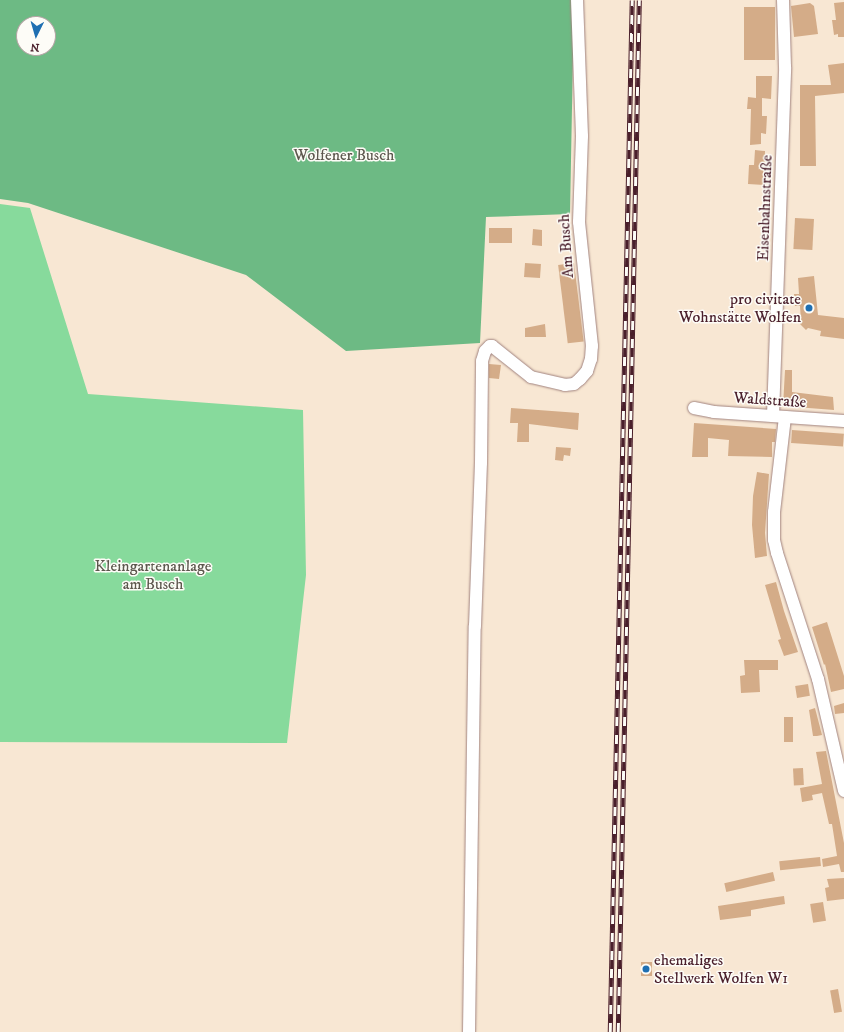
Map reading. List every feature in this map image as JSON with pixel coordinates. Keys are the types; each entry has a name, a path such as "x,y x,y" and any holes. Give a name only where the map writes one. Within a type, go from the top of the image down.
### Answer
{"street":[{"name":"Am Busch","path":"469,1032 475,626 481,464 482,361 488,348 490,346 495,347 532,377 565,385 574,384 587,371 592,346 578,222 582,136 577,0"},
{"name":"Eisenbahnstraße","path":"783,0 785,67 779,417 774,540 818,679 844,791"},
{"name":"Waldstraße","path":"694,408 714,412 844,421"}],"green space":[{"name":"Wolfener Busch","path":"0,0 574,0 570,214 486,217 480,343 346,351 246,275 28,203 0,199"},
{"name":"Kleingartenanlage am Busch","path":"0,204 30,208 88,394 303,410 306,575 287,743 0,742"}],"building":[{"path":"844,2 844,37 838,37 838,34 834,35 832,20 836,20 834,3"},
{"path":"810,3 814,6 818,34 794,37 791,6"},
{"path":"744,7 775,7 775,60 744,60"},
{"path":"844,63 844,93 815,96 816,166 800,166 800,85 831,85 828,65"},
{"path":"756,76 772,76 771,99 762,98 762,116 767,116 766,134 761,133 761,144 750,145 751,109 747,109 748,97 756,98"},
{"path":"755,150 765,151 764,185 748,184 749,165 754,165"},
{"path":"795,218 814,219 812,250 793,249"},
{"path":"489,228 512,228 512,243 489,243"},
{"path":"533,229 542,230 542,246 532,245"},
{"path":"525,263 541,264 540,278 524,277"},
{"path":"574,263 584,341 568,343 558,265"},
{"name":"pro civitate Wohnstätte Wolfen","path":"814,276 818,315 844,318 844,339 820,336 821,331 808,328 806,330 800,324 800,306 795,306 794,294 799,294 798,278"},
{"path":"545,324 546,337 525,337 525,328"},
{"path":"489,364 501,365 499,379 489,378"},
{"path":"785,370 792,370 792,392 833,397 834,410 783,406"},
{"path":"511,408 579,413 578,430 529,424 529,442 517,442 518,423 510,423"},
{"path":"694,423 776,429 775,442 772,442 772,457 728,456 729,440 708,438 708,457 692,457"},
{"path":"792,430 844,434 843,447 791,443"},
{"path":"556,447 571,448 570,456 564,455 563,461 555,460"},
{"path":"757,472 769,474 765,533 767,556 755,558 752,525 753,496"},
{"path":"776,582 798,652 784,656 778,640 781,639 765,585"},
{"path":"827,622 844,676 844,689 831,692 825,664 824,665 812,627"},
{"path":"744,660 778,660 778,670 759,670 760,692 741,693 740,676 745,675"},
{"path":"808,684 810,696 797,698 795,686"},
{"path":"844,703 844,713 835,714 834,706"},
{"path":"815,708 822,735 813,736 809,710"},
{"path":"784,717 793,717 793,742 784,742"},
{"path":"826,751 844,843 844,872 841,872 839,864 823,867 822,859 837,856 832,824 829,824 822,793 812,795 813,800 802,802 800,788 822,784 816,752"},
{"path":"803,768 804,785 794,786 793,769"},
{"path":"820,857 821,866 780,870 779,861"},
{"path":"773,872 775,881 726,892 724,883"},
{"path":"844,878 844,899 827,901 825,888 829,887 827,879"},
{"path":"784,896 785,904 751,910 751,916 720,920 718,906"},
{"path":"823,902 826,921 813,923 810,904"},
{"name":"ehemaliges Stellwerk Wolfen W1","path":"641,962 652,962 652,976 641,976"},
{"path":"838,989 842,1012 834,1013 830,990"}],"railway":[{"path":"610,1032 632,0"},
{"path":"618,1032 639,0"}],"place":[{"name":"pro civitate Wohnstätte Wolfen","path":"809,308"},
{"name":"ehemaliges Stellwerk Wolfen W1","path":"646,969"}]}
